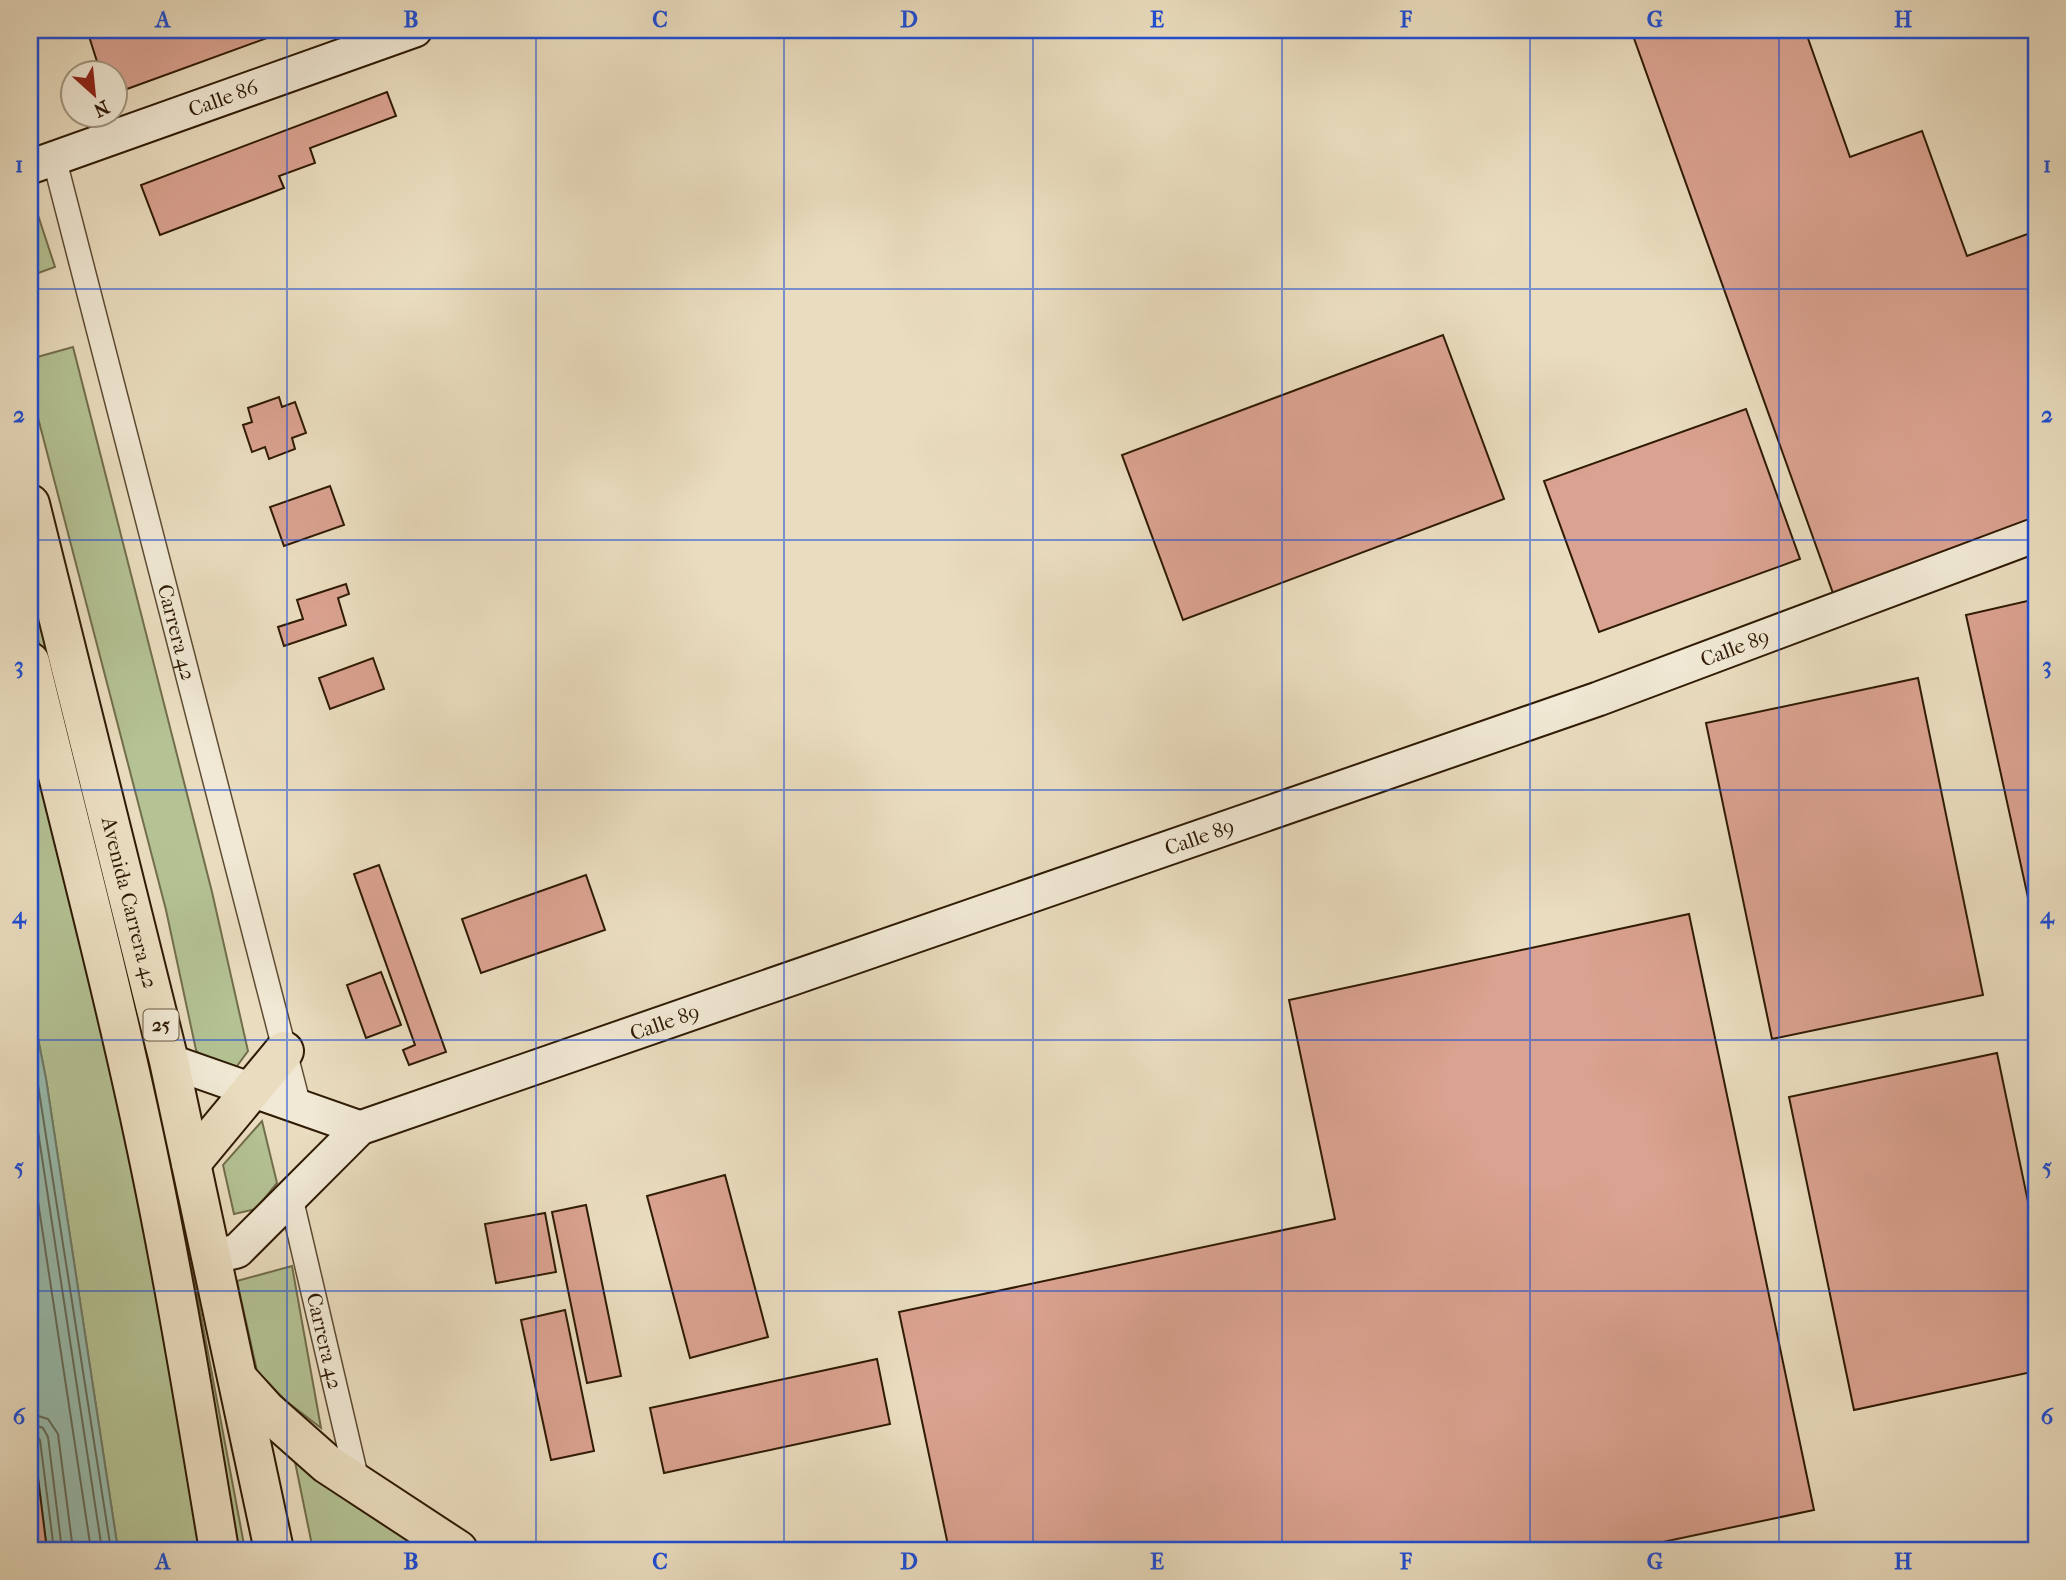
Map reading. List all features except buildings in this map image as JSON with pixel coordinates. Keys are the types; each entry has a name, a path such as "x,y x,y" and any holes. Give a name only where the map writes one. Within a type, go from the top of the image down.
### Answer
{"highway":[{"name":"Avenida Carrera 42","path":"30,504 169,1061 191,1163 224,1254 237,1379 274,1550"},
{"name":"Avenida Carrera 42","path":"30,663 104,959 151,1167 192,1380 219,1550"},
{"path":"191,1163 284,1051"},
{"path":"237,1379 296,1438 358,1484 458,1550"}],"street":[{"name":"Calle 86","path":"42,162 415,30"},
{"name":"Carrera 42","path":"42,162 299,1106"},
{"name":"Calle 89","path":"224,1254 291,1198 360,1128 1598,699 2036,536"},
{"path":"169,1061 360,1128"},
{"name":"Carrera 42","path":"291,1198 358,1484"}],"shaded area":[{"path":"33,200 55,267 30,276 30,201"},
{"path":"73,347 212,892 248,1051 237,1066 225,1072 208,1066 196,1050 166,910 30,387 30,359"},
{"path":"30,556 153,1059 245,1550 234,1550 106,908 30,608"},
{"path":"30,708 76,876 208,1550 118,1550 46,1079 30,998"},
{"path":"262,1121 277,1183 256,1209 234,1214 223,1165"},
{"path":"292,1266 321,1428 286,1401 257,1371 237,1281"},
{"path":"295,1462 427,1550 313,1550"}],"water":[{"path":"30,998 46,1079 118,1550 47,1550 30,1414"}]}
